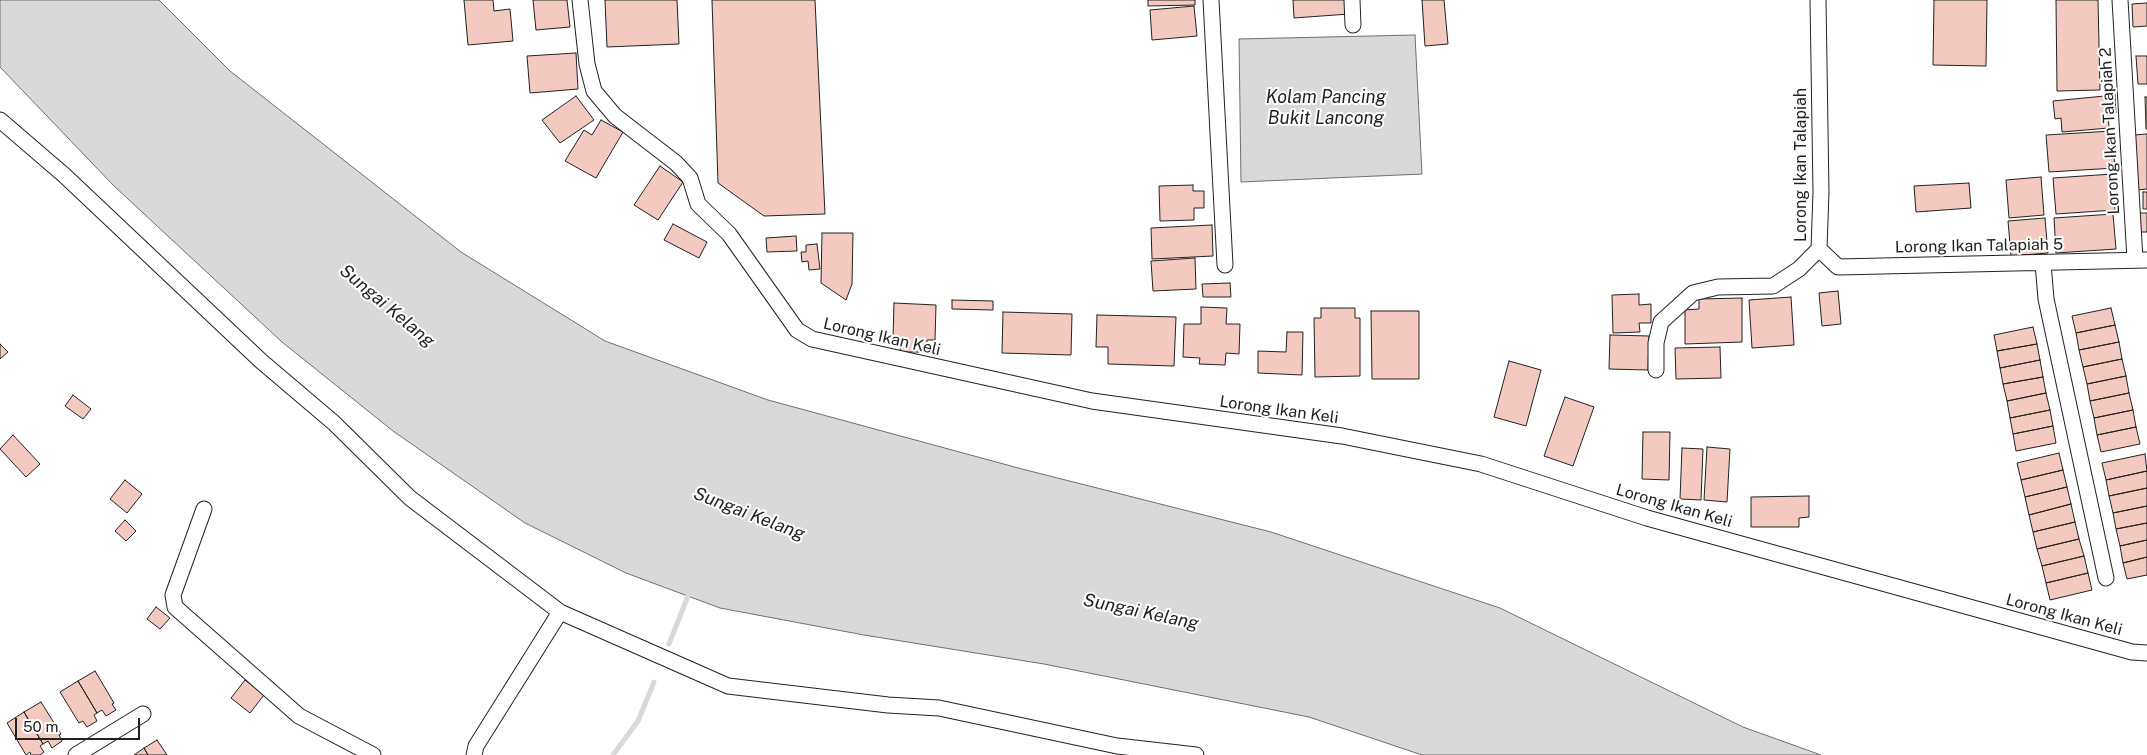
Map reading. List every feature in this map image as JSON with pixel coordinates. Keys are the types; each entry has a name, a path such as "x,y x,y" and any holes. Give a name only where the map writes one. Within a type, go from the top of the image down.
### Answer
{"street":[{"name":"Lorong Ikan Keli","path":"580,0 587,64 594,91 615,116 676,163 690,178 698,204 729,234 797,330 812,338 1092,401 1342,436 1481,464 1647,518 2122,650 2147,653"},
{"path":"1211,0 1225,265"},
{"path":"1352,0 1353,25"},
{"name":"Lorong Ikan Talapiah","path":"1656,370 1656,342 1661,322 1693,293 1718,287 1774,286 1799,269 1819,249 1821,192 1818,0"},
{"name":"Lorong Ikan Talapiah 2","path":"2120,0 2141,260"},
{"path":"0,120 64,175 261,361 334,423 410,498 560,612 728,686 888,705 939,708 1117,746 1196,755"},
{"name":"Lorong Ikan Talapiah 5","path":"1819,249 1838,267 2141,260"},
{"path":"2044,263 2046,299 2106,578"},
{"path":"204,509 173,595 175,607 299,716 373,755"},
{"path":"474,755 476,746 560,612"},
{"path":"76,755 143,714"}],"water":[{"name":"Sungai Kelang","path":"0,0 159,0 230,71 461,252 605,341 768,400 1022,469 1271,532 1500,608 1743,727 1821,755 1422,755 1309,717 1044,664 864,635 720,608 626,573 525,523 393,431 282,342 114,186 0,67"},
{"name":"Kolam Pancing Bukit Lancong","path":"1415,35 1422,174 1241,182 1239,39"}],"building":[{"path":"464,0 493,0 494,11 510,9 513,41 468,45"},
{"path":"533,0 567,0 570,27 536,30"},
{"path":"605,0 677,0 679,44 607,47"},
{"path":"712,0 815,0 825,214 764,216 718,183"},
{"path":"1148,0 1195,0 1195,5 1148,6"},
{"path":"1293,0 1348,0 1349,14 1294,18"},
{"path":"1422,0 1444,0 1448,44 1425,46"},
{"path":"1934,0 1987,0 1986,66 1933,65"},
{"path":"2056,0 2098,0 2100,90 2057,91"},
{"path":"2147,3 2147,26 2133,27 2132,4"},
{"path":"1194,6 1197,36 1152,40 1150,10"},
{"path":"576,53 578,89 530,93 527,56"},
{"path":"2136,56 2147,56 2147,84 2138,84"},
{"path":"2115,95 2116,113 2108,113 2109,128 2062,132 2061,118 2055,119 2053,101"},
{"path":"576,96 594,120 560,143 542,120"},
{"path":"2145,97 2147,97 2147,129 2146,129"},
{"path":"601,120 623,132 596,178 565,161 584,130 592,135"},
{"path":"2112,131 2115,168 2049,172 2046,135"},
{"path":"2147,134 2147,189 2138,190 2134,135"},
{"path":"660,166 683,182 658,220 634,205"},
{"path":"2113,174 2115,210 2056,214 2053,178"},
{"path":"2041,177 2044,215 2009,218 2006,180"},
{"path":"1969,183 1971,208 1916,212 1914,186"},
{"path":"1193,185 1193,191 1204,191 1204,208 1194,208 1194,220 1160,221 1159,186"},
{"path":"2143,192 2147,192 2147,209 2143,209"},
{"path":"2139,213 2147,213 2147,232 2139,232"},
{"path":"2113,214 2116,249 2056,253 2054,218"},
{"path":"2045,218 2048,253 2011,256 2008,221"},
{"path":"673,224 707,242 699,258 664,240"},
{"path":"1212,225 1213,256 1152,259 1151,228"},
{"path":"822,233 853,233 852,284 846,300 821,283"},
{"path":"796,236 797,251 767,252 766,238"},
{"path":"817,244 820,269 809,270 808,261 802,262 801,252 806,252 806,245"},
{"path":"1195,258 1196,289 1153,291 1151,261"},
{"path":"1230,283 1231,297 1203,297 1202,284"},
{"path":"1838,291 1841,324 1822,326 1819,293"},
{"path":"1639,294 1639,305 1651,304 1651,323 1639,323 1640,332 1613,333 1612,295"},
{"path":"1791,297 1794,345 1752,348 1749,300"},
{"path":"1742,298 1742,342 1685,344 1685,310 1699,309 1699,299"},
{"path":"952,300 993,301 993,310 952,309"},
{"path":"894,303 936,305 935,340 927,340 927,352 900,352 901,339 893,339"},
{"path":"1201,307 1227,308 1226,324 1240,324 1239,354 1226,353 1225,365 1199,364 1200,358 1183,357 1184,324 1201,324"},
{"path":"1321,308 1355,308 1355,318 1360,318 1360,376 1315,377 1314,318 1321,318"},
{"path":"2111,308 2115,325 2076,333 2072,316"},
{"path":"1371,311 1419,311 1419,379 1372,379"},
{"path":"1003,312 1072,314 1071,355 1002,353"},
{"path":"1097,315 1176,317 1174,366 1108,364 1108,347 1096,347"},
{"path":"2115,325 2119,342 2079,350 2076,333"},
{"path":"2033,327 2037,344 1997,351 1994,335"},
{"path":"1287,332 1303,332 1302,375 1258,373 1258,351 1286,352"},
{"path":"1610,335 1649,336 1648,370 1609,369"},
{"path":"2119,342 2122,359 2083,367 2079,350"},
{"path":"0,344 8,352 0,359"},
{"path":"2037,344 2040,360 2000,368 1997,351"},
{"path":"1720,347 1721,378 1676,379 1675,348"},
{"path":"2122,359 2126,376 2087,384 2083,367"},
{"path":"2040,360 2043,377 2003,384 2000,368"},
{"path":"1509,361 1541,370 1526,426 1494,417"},
{"path":"2126,376 2129,393 2090,401 2087,384"},
{"path":"2043,377 2046,393 2007,401 2003,384"},
{"path":"2046,393 2050,410 2010,418 2007,401"},
{"path":"2129,393 2133,410 2094,418 2090,401"},
{"path":"73,395 91,409 83,419 65,406"},
{"path":"1565,397 1594,407 1573,466 1544,456"},
{"path":"2050,410 2053,426 2013,434 2010,418"},
{"path":"2133,410 2136,427 2097,435 2094,418"},
{"path":"2053,426 2056,443 2016,451 2013,434"},
{"path":"2136,427 2140,444 2101,452 2097,435"},
{"path":"1643,432 1670,432 1669,480 1642,479"},
{"path":"13,435 40,464 26,477 0,449"},
{"path":"1707,447 1730,449 1727,502 1704,500"},
{"path":"1682,448 1703,449 1701,500 1680,499"},
{"path":"2059,453 2063,470 2021,480 2017,463"},
{"path":"2145,454 2147,471 2106,480 2102,463"},
{"path":"2063,470 2067,487 2025,497 2021,480"},
{"path":"2147,471 2147,488 2109,496 2106,480"},
{"path":"125,480 142,494 127,513 110,499"},
{"path":"2067,487 2071,504 2029,515 2025,497"},
{"path":"2147,488 2147,506 2113,513 2109,496"},
{"path":"1809,496 1809,517 1799,518 1799,527 1751,527 1751,497"},
{"path":"2071,504 2075,522 2033,532 2029,515"},
{"path":"2147,506 2147,523 2116,529 2113,513"},
{"path":"125,520 136,531 126,541 115,531"},
{"path":"2075,522 2079,539 2037,549 2033,532"},
{"path":"2147,523 2147,540 2120,546 2116,529"},
{"path":"2079,539 2084,556 2042,566 2037,549"},
{"path":"2147,540 2147,557 2123,563 2120,546"},
{"path":"2084,556 2088,573 2046,583 2042,566"},
{"path":"2147,557 2147,575 2127,579 2123,563"},
{"path":"2088,573 2092,590 2050,600 2046,583"},
{"path":"156,607 170,618 160,629 147,619"},
{"path":"95,671 114,703 112,704 116,710 106,716 102,710 97,713 78,681"},
{"path":"245,680 264,695 250,713 231,698"},
{"path":"78,681 97,713 94,715 97,721 87,727 83,721 79,723 60,692"},
{"path":"41,702 61,734 59,735 62,741 52,748 48,741 43,744 24,712"},
{"path":"24,712 43,744 40,746 44,752 40,755 31,755 30,752 26,755 7,723"},
{"path":"157,740 167,755 148,755 144,748"},
{"path":"144,748 148,755 134,755"}],"waterway":[{"path":"669,644 688,596"},
{"path":"613,755 638,721 654,682"}]}
